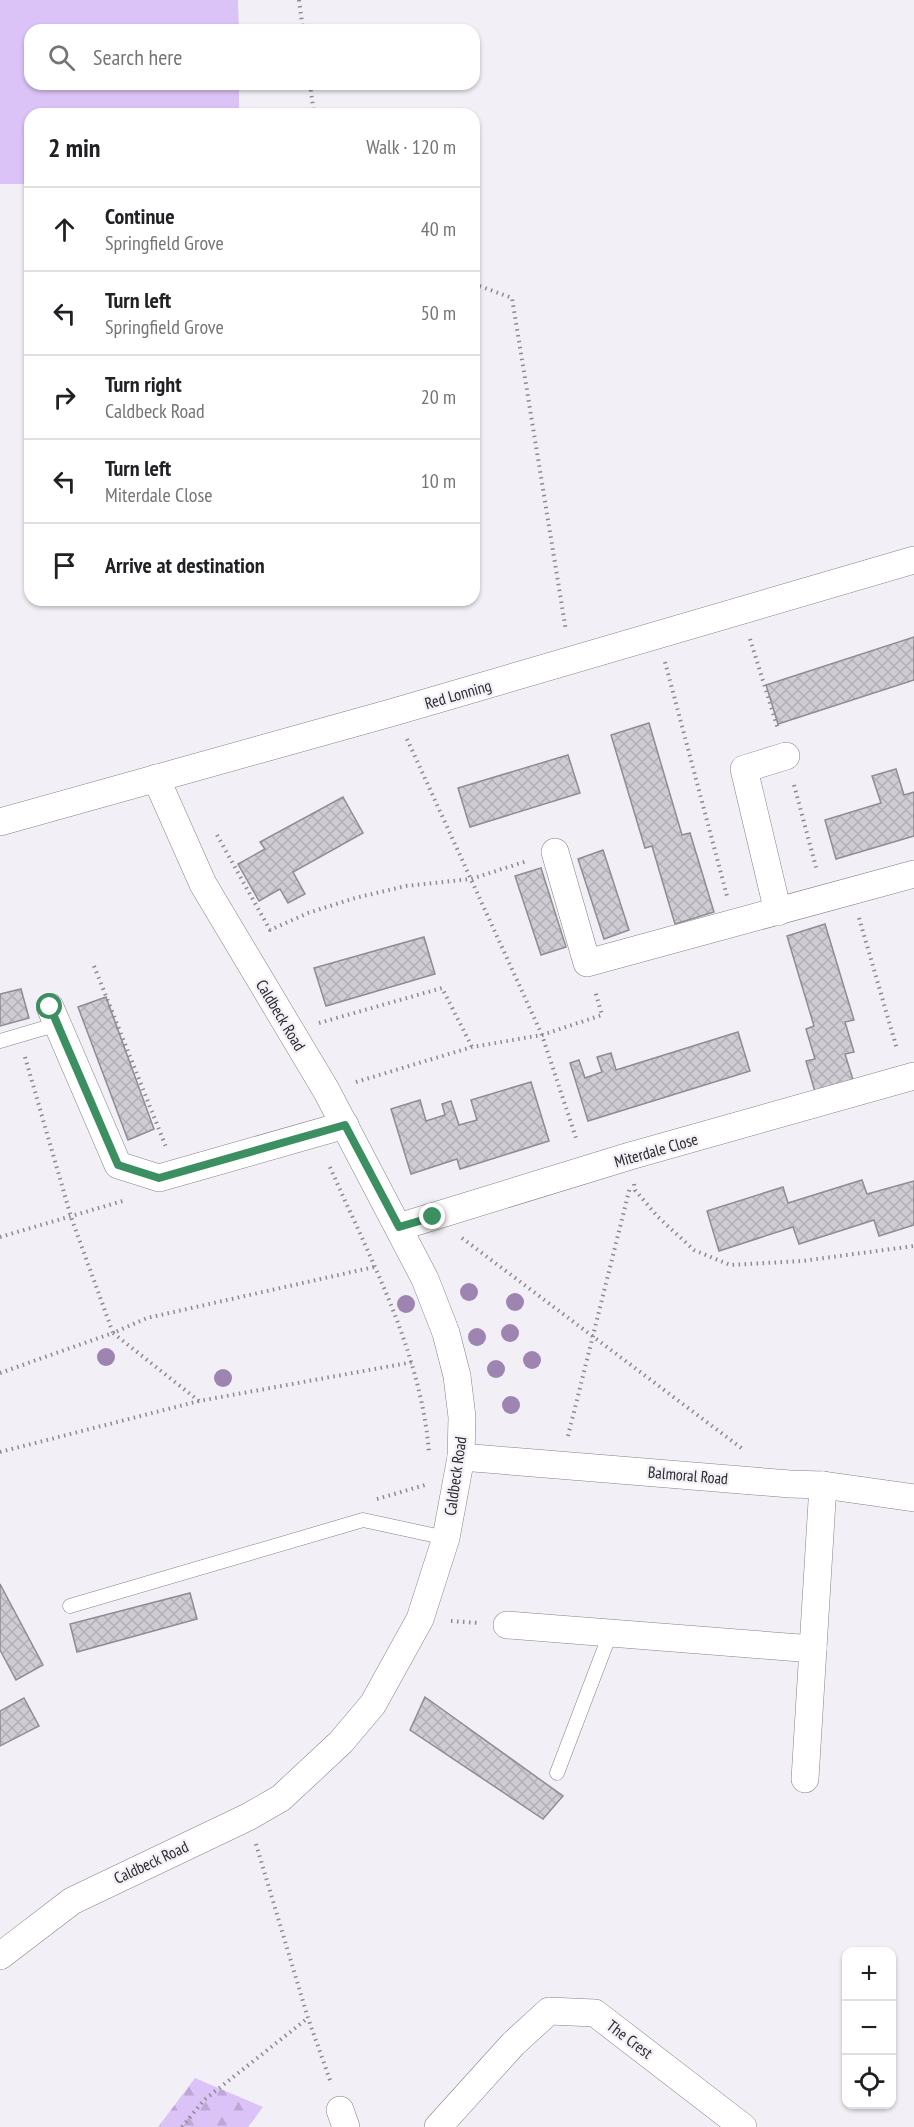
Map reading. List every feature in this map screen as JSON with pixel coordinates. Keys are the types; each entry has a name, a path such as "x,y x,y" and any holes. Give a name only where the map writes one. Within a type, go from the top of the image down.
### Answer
{"street":[{"name":"Red Lonning","path":"0,822 394,712 914,560"},
{"path":"778,912 744,769 786,756"},
{"name":"Caldbeck Road","path":"0,1956 72,1901 248,1817 281,1798 341,1742 372,1704 420,1619 446,1538 461,1457 462,1417 457,1376 446,1333 424,1279 326,1090 203,884 156,778"},
{"path":"555,852 587,963 914,874"},
{"path":"54,1016 118,1165 159,1178 345,1125"},
{"name":"Miterdale Close","path":"399,1227 630,1156 910,1078"},
{"name":"Balmoral Road","path":"461,1457 823,1485 914,1498"},
{"path":"805,1779 823,1485"},
{"path":"507,1625 813,1649"},
{"name":"The Crest","path":"438,2127 513,2044 549,2011 595,2013 743,2127"}],"lane":[{"path":"0,1041 19,1035 54,1016"},
{"path":"70,1606 363,1520 446,1538"},
{"path":"557,1773 610,1634"}],"path":[{"path":"299,0 302,24"},
{"path":"311,90 313,108"},
{"path":"480,286 512,298 570,661"},
{"path":"658,636 734,922"},
{"path":"394,712 542,1035 586,1170"},
{"path":"851,892 910,1078"},
{"path":"326,1090 472,1047 542,1035 602,1015 587,963"},
{"path":"292,1031 442,988 472,1047"},
{"path":"19,1035 71,1216 112,1333 199,1401"},
{"path":"630,1156 635,1190 658,1217 694,1251 730,1265 802,1261 914,1246"},
{"path":"561,1464 630,1188 630,1156"},
{"path":"433,1217 752,1456"},
{"path":"0,1373 147,1318 374,1267"},
{"path":"0,1452 199,1401 413,1362"},
{"path":"363,1520 370,1501 425,1485"},
{"path":"420,1619 507,1625"},
{"path":"248,1817 308,2018 343,2118"},
{"path":"182,2127 204,2100 308,2018"}],"green space":[{"path":"0,0 238,0 239,24 24,24 24,90 239,90 239,108 24,108 24,184 0,184"},
{"path":"195,2078 263,2107 248,2127 158,2127"}],"building":[{"path":"914,637 914,680 778,724 766,685"},
{"path":"649,723 682,835 690,833 714,912 675,924 652,846 645,848 611,735"},
{"path":"568,755 580,793 470,827 458,788"},
{"path":"896,769 904,795 914,792 914,836 836,859 825,820 881,803 872,776"},
{"path":"343,797 363,833 293,872 305,894 288,903 280,889 259,901 238,864 265,849 260,842"},
{"path":"603,850 629,930 604,939 578,859"},
{"path":"541,868 566,947 541,955 515,876"},
{"path":"825,924 854,1020 845,1022 854,1052 845,1054 854,1083 816,1095 806,1061 815,1059 806,1029 814,1026 787,936"},
{"path":"424,937 435,974 326,1006 314,968"},
{"path":"21,989 29,1018 0,1026 0,994"},
{"path":"106,997 154,1129 128,1140 78,1007"},
{"path":"738,1032 750,1071 588,1121 570,1063 579,1060 585,1078 602,1072 597,1057 611,1053 616,1070"},
{"path":"531,1082 549,1141 460,1169 457,1159 411,1174 391,1109 420,1100 426,1121 445,1115 442,1104 451,1101 459,1125 477,1120 471,1100"},
{"path":"862,1180 867,1194 914,1181 914,1225 879,1236 874,1220 799,1244 793,1227 719,1251 707,1211 783,1187 788,1203"},
{"path":"0,1584 43,1665 16,1680 0,1650"},
{"path":"190,1593 197,1619 77,1652 70,1624"},
{"path":"425,1697 563,1796 543,1819 410,1730"},
{"path":"24,1698 39,1726 0,1746 0,1711"}],"route":[{"path":"50,1007 118,1165 159,1178 345,1125 399,1227 433,1217"}]}
